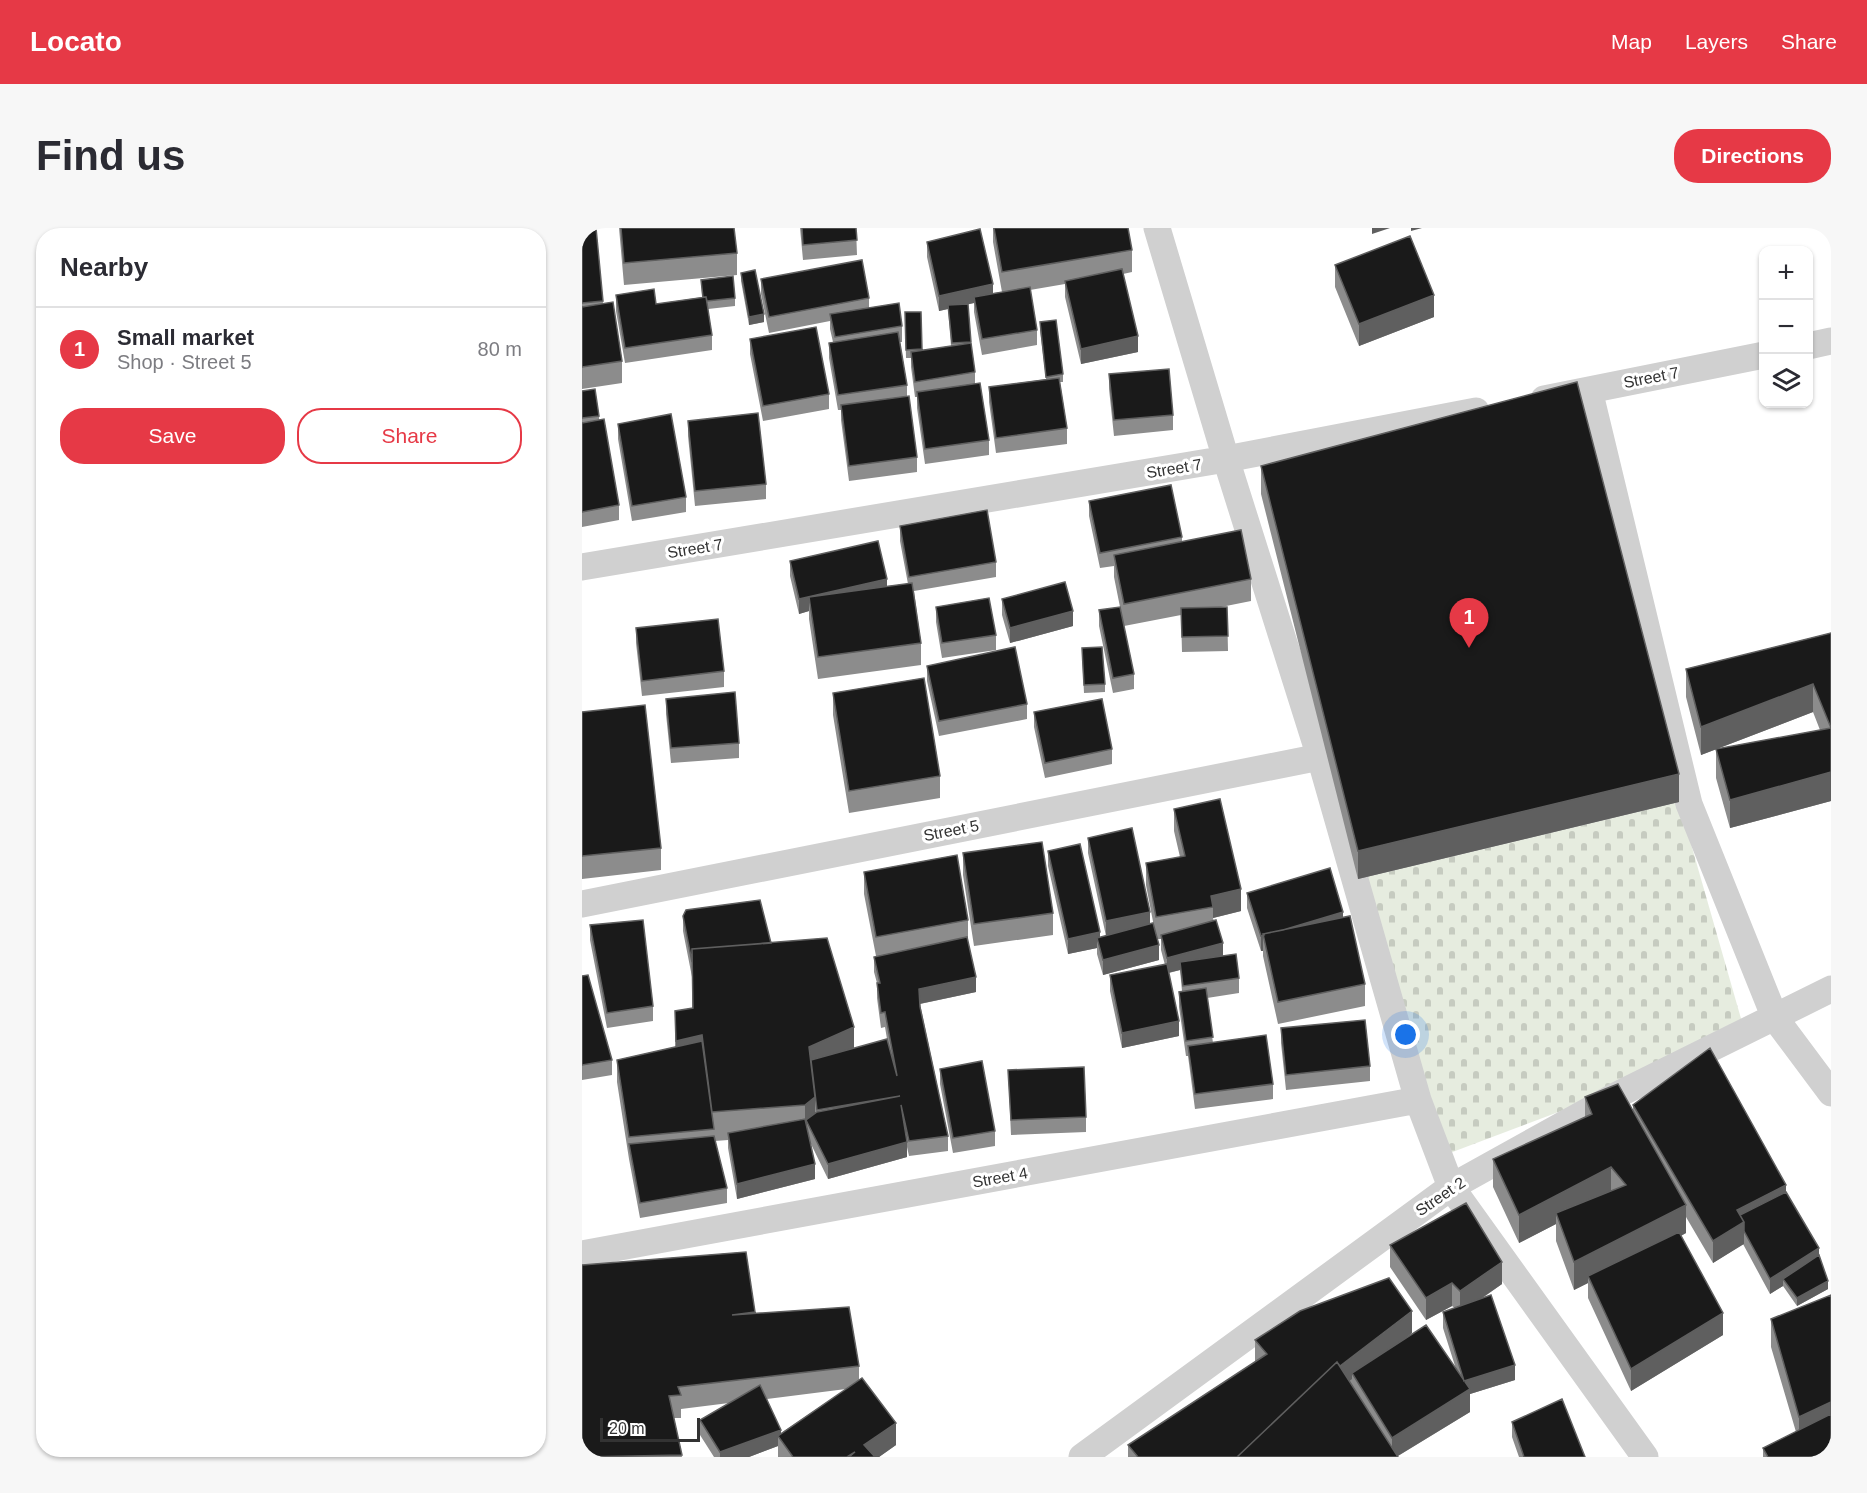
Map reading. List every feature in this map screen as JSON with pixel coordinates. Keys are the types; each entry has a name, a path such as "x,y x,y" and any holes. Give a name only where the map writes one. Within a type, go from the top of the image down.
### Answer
{"street":[{"path":"1157,228 1226,459 1320,757 1418,1100 1451,1186 1645,1457"},
{"path":"1813,345 1831,341"},
{"name":"Street 7","path":"582,567 1226,459 1759,356"},
{"path":"1589,390 1689,804 1774,1018 1831,1093"},
{"name":"Street 5","path":"582,904 1320,757"},
{"name":"Street 2","path":"1085,1456 1451,1186 1617,1095 1831,989"},
{"name":"Street 4","path":"582,1254 1418,1100"}],"green space":[{"path":"1679,802 1744,1029 1609,1093 1434,1159 1358,879"}],"building":[{"path":"582,228 596,228 603,301 582,303"},
{"path":"621,228 734,228 737,253 624,263"},
{"path":"802,228 856,228 857,240 803,245"},
{"path":"994,228 1128,228 1132,250 1002,272"},
{"path":"980,229 993,284 939,296 927,242"},
{"path":"1410,236 1434,295 1359,324 1335,265"},
{"path":"862,260 869,298 769,317 761,279"},
{"path":"1122,269 1138,336 1081,349 1065,281"},
{"path":"755,270 764,314 749,317 741,273"},
{"path":"733,276 735,298 707,301 706,297 703,297 701,280"},
{"path":"1030,287 1037,330 982,339 974,297"},
{"path":"654,289 656,304 706,297 712,335 625,348 616,295"},
{"path":"613,302 622,361 582,367 582,307"},
{"path":"899,303 902,326 835,337 830,314"},
{"path":"968,304 971,342 952,343 948,305"},
{"path":"905,312 921,312 922,349 906,350"},
{"path":"1056,320 1063,374 1046,377 1040,322"},
{"path":"816,327 829,394 763,406 750,339"},
{"path":"898,332 907,385 838,395 829,343"},
{"path":"971,343 975,372 915,382 911,352"},
{"path":"1169,369 1173,415 1114,420 1109,374"},
{"path":"1059,378 1067,428 996,438 989,387"},
{"path":"1577,382 1679,774 1358,851 1261,466"},
{"path":"980,383 989,440 925,449 917,392"},
{"path":"595,389 599,416 582,418 582,391"},
{"path":"909,396 917,457 849,466 841,405"},
{"path":"758,413 766,484 695,491 688,421"},
{"path":"671,414 686,497 632,506 618,424"},
{"path":"604,419 619,505 582,512 582,423"},
{"path":"1171,485 1182,537 1100,553 1089,501"},
{"path":"987,510 996,562 909,577 900,526"},
{"path":"1241,530 1251,579 1124,604 1114,555"},
{"path":"878,541 887,579 799,599 790,561"},
{"path":"1065,582 1073,611 1010,628 1002,599"},
{"path":"912,583 921,643 818,657 809,597"},
{"path":"989,598 996,635 942,643 936,607"},
{"path":"1120,607 1134,674 1113,678 1099,610"},
{"path":"1227,607 1228,636 1182,637 1181,608"},
{"path":"718,619 724,671 642,681 636,628"},
{"path":"1831,633 1831,728 1813,684 1701,727 1686,669"},
{"path":"1015,647 1027,704 939,721 927,666"},
{"path":"1102,647 1105,684 1084,685 1082,648"},
{"path":"924,678 940,776 849,791 833,693"},
{"path":"735,692 739,743 671,748 666,699"},
{"path":"1102,699 1112,749 1045,763 1034,712"},
{"path":"645,705 661,848 582,856 582,712"},
{"path":"1831,728 1831,772 1730,800 1716,749"},
{"path":"1220,799 1241,889 1211,896 1213,907 1156,917 1146,863 1185,856 1174,809"},
{"path":"1132,828 1150,912 1106,921 1088,838"},
{"path":"1042,842 1053,913 974,924 963,853"},
{"path":"1080,844 1100,932 1068,939 1048,851"},
{"path":"957,855 968,920 876,937 864,872"},
{"path":"1330,868 1343,912 1261,936 1247,893"},
{"path":"760,900 771,943 692,949 692,962 683,916 686,910"},
{"path":"1350,916 1365,984 1278,1002 1263,934"},
{"path":"643,920 653,1006 607,1013 590,925"},
{"path":"1216,920 1223,943 1167,958 1161,935"},
{"path":"1153,923 1159,945 1103,960 1097,938"},
{"path":"967,937 976,977 919,989 920,1007 948,1136 909,1141 901,1105 907,1142 828,1164 806,1120 817,1112 900,1096 817,1110 811,1060 887,1039 897,1076 885,1012 881,1013 877,983 880,983 874,957"},
{"path":"827,938 854,1027 809,1047 815,1097 805,1105 712,1112 702,1035 676,1041 675,1011 693,1008 692,949"},
{"path":"1236,954 1239,978 1183,986 1180,962"},
{"path":"1167,964 1179,1021 1122,1033 1110,975"},
{"path":"588,975 612,1060 582,1065 582,976"},
{"path":"1206,988 1213,1037 1186,1041 1179,992"},
{"path":"1365,1020 1370,1066 1286,1075 1281,1028"},
{"path":"1266,1035 1273,1084 1195,1094 1188,1046"},
{"path":"702,1041 714,1129 629,1137 617,1060"},
{"path":"1710,1048 1786,1185 1737,1210 1744,1222 1713,1241 1633,1105"},
{"path":"982,1061 995,1131 953,1138 940,1069"},
{"path":"1084,1067 1086,1117 1011,1120 1008,1070"},
{"path":"1618,1084 1686,1205 1574,1262 1556,1213 1626,1185 1611,1167 1519,1215 1493,1159 1592,1114 1585,1097"},
{"path":"805,1119 815,1164 737,1184 728,1133"},
{"path":"714,1136 727,1188 640,1203 629,1144"},
{"path":"1786,1192 1819,1248 1770,1279 1744,1231 1744,1222 1740,1215"},
{"path":"1466,1203 1502,1262 1460,1291 1452,1283 1426,1298 1390,1245"},
{"path":"1679,1232 1723,1313 1631,1369 1588,1276"},
{"path":"746,1252 755,1312 732,1315 849,1307 859,1366 678,1387 681,1395 669,1396 682,1455 582,1457 582,1265"},
{"path":"1819,1255 1828,1281 1797,1298 1783,1279"},
{"path":"1389,1278 1412,1311 1340,1366 1337,1362 1237,1457 1138,1457 1128,1445 1267,1354 1255,1340 1300,1311"},
{"path":"1491,1295 1515,1365 1464,1381 1443,1312"},
{"path":"1831,1295 1831,1402 1799,1417 1771,1319"},
{"path":"1426,1325 1470,1389 1392,1438 1352,1373"},
{"path":"1337,1362 1398,1457 1237,1457"},
{"path":"862,1378 896,1423 864,1445 875,1457 849,1457 855,1452 847,1457 793,1457 778,1436"},
{"path":"760,1385 781,1430 720,1452 700,1420"},
{"path":"1562,1399 1585,1457 1524,1457 1512,1422"},
{"path":"1831,1414 1831,1457 1768,1457 1763,1448"}],"place":[{"name":"Small market","path":"1469,648"}]}
